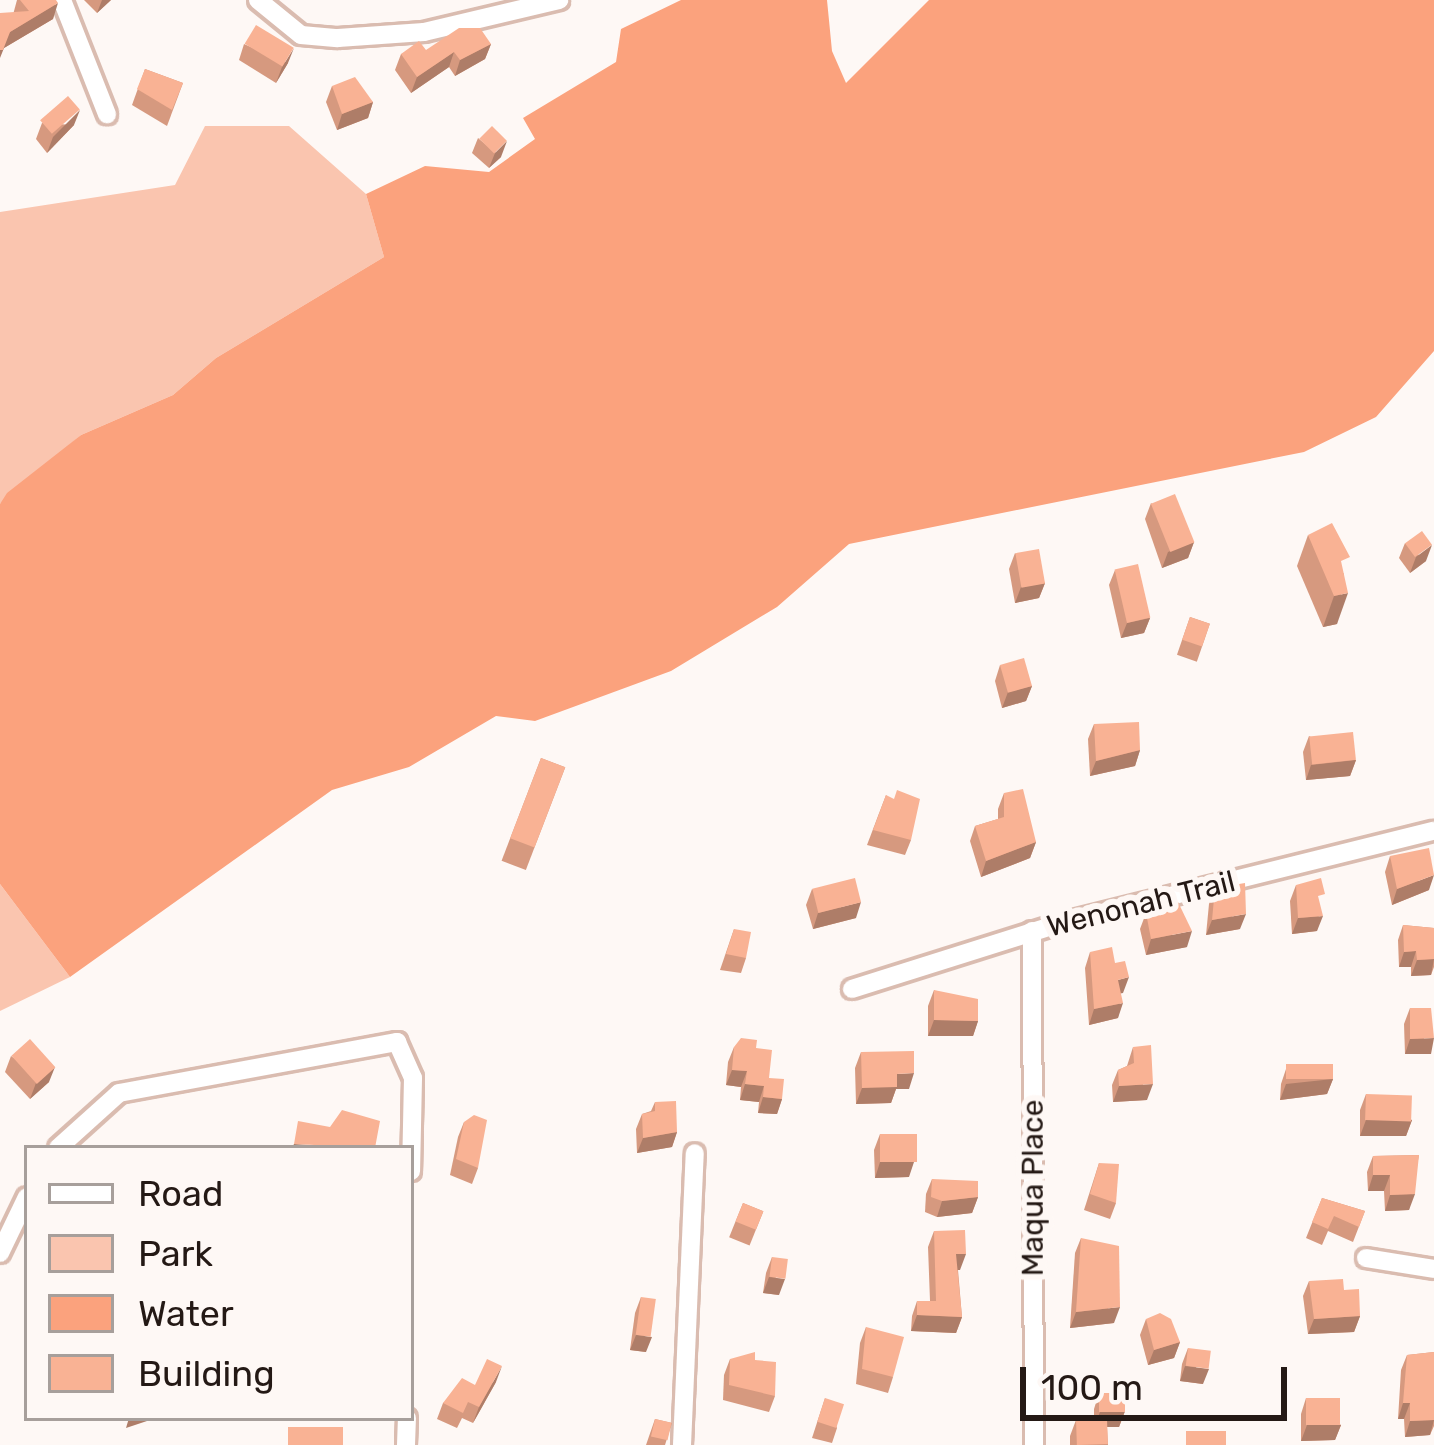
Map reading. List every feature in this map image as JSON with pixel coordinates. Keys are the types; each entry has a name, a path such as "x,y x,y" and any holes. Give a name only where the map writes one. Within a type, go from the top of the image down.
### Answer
{"street":[{"path":"62,0 107,114"},
{"path":"257,0 286,27 338,38 424,32 560,0"},
{"name":"Wenonah Trail","path":"852,989 1032,931 1434,831"},
{"name":"Maqua Place","path":"1032,931 1034,1445"},
{"path":"61,1145 119,1093 397,1042 412,1078 411,1145"},
{"path":"682,1445 695,1153"},
{"path":"0,1253 24,1203"},
{"path":"1366,1258 1434,1269"}],"green space":[{"path":"205,126 289,126 366,194 384,257 216,358 173,395 81,435 0,504 0,212 175,185"},
{"path":"0,884 70,977 0,1011"}],"water":[{"path":"681,0 827,0 832,51 846,83 929,0 1434,0 1434,351 1376,417 1304,452 849,544 777,607 671,671 535,721 496,716 409,767 332,790 70,977 0,884 0,504 7,493 81,435 173,395 216,358 384,257 366,194 425,166 489,172 535,139 523,118 616,62 621,29"}],"building":[{"path":"20,0 58,3 10,32 0,50 0,13 29,11"},
{"path":"256,25 294,48 282,67 245,44"},
{"path":"459,28 480,28 491,44 460,60 454,52 417,77 401,54 419,41 426,50"},
{"path":"145,69 183,83 172,110 137,89"},
{"path":"355,77 373,102 342,114 332,86"},
{"path":"68,96 80,110 52,134 40,120"},
{"path":"492,126 507,141 494,154 479,139"},
{"path":"1175,494 1194,542 1170,552 1151,504"},
{"path":"1332,523 1350,557 1341,561 1348,593 1334,596 1308,535"},
{"path":"1422,531 1432,545 1415,557 1405,543"},
{"path":"1039,549 1045,583 1021,588 1015,553"},
{"path":"1138,564 1150,618 1127,623 1115,569"},
{"path":"1190,617 1210,624 1202,647 1182,640"},
{"path":"1024,658 1032,686 1008,693 1000,665"},
{"path":"1139,722 1140,750 1096,761 1094,724"},
{"path":"1353,732 1356,760 1312,764 1309,737"},
{"path":"541,758 565,767 534,848 510,838"},
{"path":"1023,789 1036,842 986,861 975,826 1004,817 1004,793"},
{"path":"897,790 920,799 911,840 873,830 886,795 894,799"},
{"path":"1429,848 1434,875 1397,889 1390,856"},
{"path":"855,878 861,902 818,913 812,889"},
{"path":"1321,878 1325,894 1318,896 1323,916 1298,918 1296,885"},
{"path":"1245,883 1246,914 1212,920 1215,888"},
{"path":"1178,902 1192,931 1151,939 1146,913"},
{"path":"1403,925 1434,928 1434,959 1417,960 1416,951 1404,952"},
{"path":"734,929 751,932 746,958 726,954"},
{"path":"1112,947 1115,963 1125,961 1129,977 1118,980 1123,1003 1094,1009 1090,952"},
{"path":"934,990 978,999 978,1021 934,1020"},
{"path":"1410,1008 1431,1008 1434,1038 1410,1039"},
{"path":"741,1038 757,1040 756,1048 772,1050 769,1078 784,1079 782,1099 763,1097 764,1086 745,1084 747,1071 732,1070 734,1047"},
{"path":"30,1039 55,1067 37,1084 11,1056"},
{"path":"1151,1045 1153,1084 1119,1086 1118,1070 1134,1063 1133,1047"},
{"path":"914,1051 914,1073 897,1074 897,1087 862,1088 861,1052"},
{"path":"1286,1064 1333,1064 1333,1079 1286,1079"},
{"path":"1366,1094 1412,1096 1411,1122 1365,1120"},
{"path":"676,1101 677,1132 643,1138 642,1114 655,1111 655,1102"},
{"path":"342,1110 380,1121 376,1145 294,1144 298,1121 330,1127"},
{"path":"474,1115 487,1120 478,1168 456,1159 464,1122"},
{"path":"880,1134 917,1134 917,1162 880,1162"},
{"path":"1419,1155 1415,1194 1390,1195 1390,1175 1373,1175 1373,1156"},
{"path":"1099,1163 1119,1164 1116,1203 1090,1194"},
{"path":"932,1179 978,1181 978,1197 942,1201 931,1197"},
{"path":"1322,1198 1365,1211 1359,1227 1334,1216 1328,1229 1312,1222"},
{"path":"743,1203 763,1211 756,1230 736,1222"},
{"path":"965,1230 966,1254 956,1254 962,1317 917,1315 917,1301 936,1301 934,1231"},
{"path":"1081,1238 1119,1246 1120,1307 1076,1312"},
{"path":"772,1257 788,1259 785,1279 770,1277"},
{"path":"1343,1279 1344,1290 1359,1289 1360,1316 1314,1319 1309,1281"},
{"path":"641,1297 656,1299 651,1337 636,1335"},
{"path":"1160,1313 1171,1319 1180,1342 1154,1350 1146,1319"},
{"path":"866,1327 904,1337 893,1377 862,1369"},
{"path":"1188,1348 1211,1351 1209,1369 1186,1366"},
{"path":"755,1352 755,1360 776,1362 775,1396 729,1385 730,1359"},
{"path":"1434,1352 1434,1420 1410,1421 1410,1403 1403,1403 1407,1355"},
{"path":"487,1359 502,1366 479,1407 468,1402 463,1413 443,1403 462,1378 475,1385"},
{"path":"1099,1393 1125,1393 1125,1412 1099,1412"},
{"path":"825,1398 844,1404 836,1428 817,1422"},
{"path":"1306,1398 1340,1398 1340,1425 1306,1425"},
{"path":"655,1419 672,1423 668,1440 651,1437"},
{"path":"1107,1419 1108,1444 1077,1445 1076,1420"},
{"path":"288,1427 343,1427 343,1445 288,1445"},
{"path":"1186,1431 1226,1431 1226,1445 1186,1445"}]}
